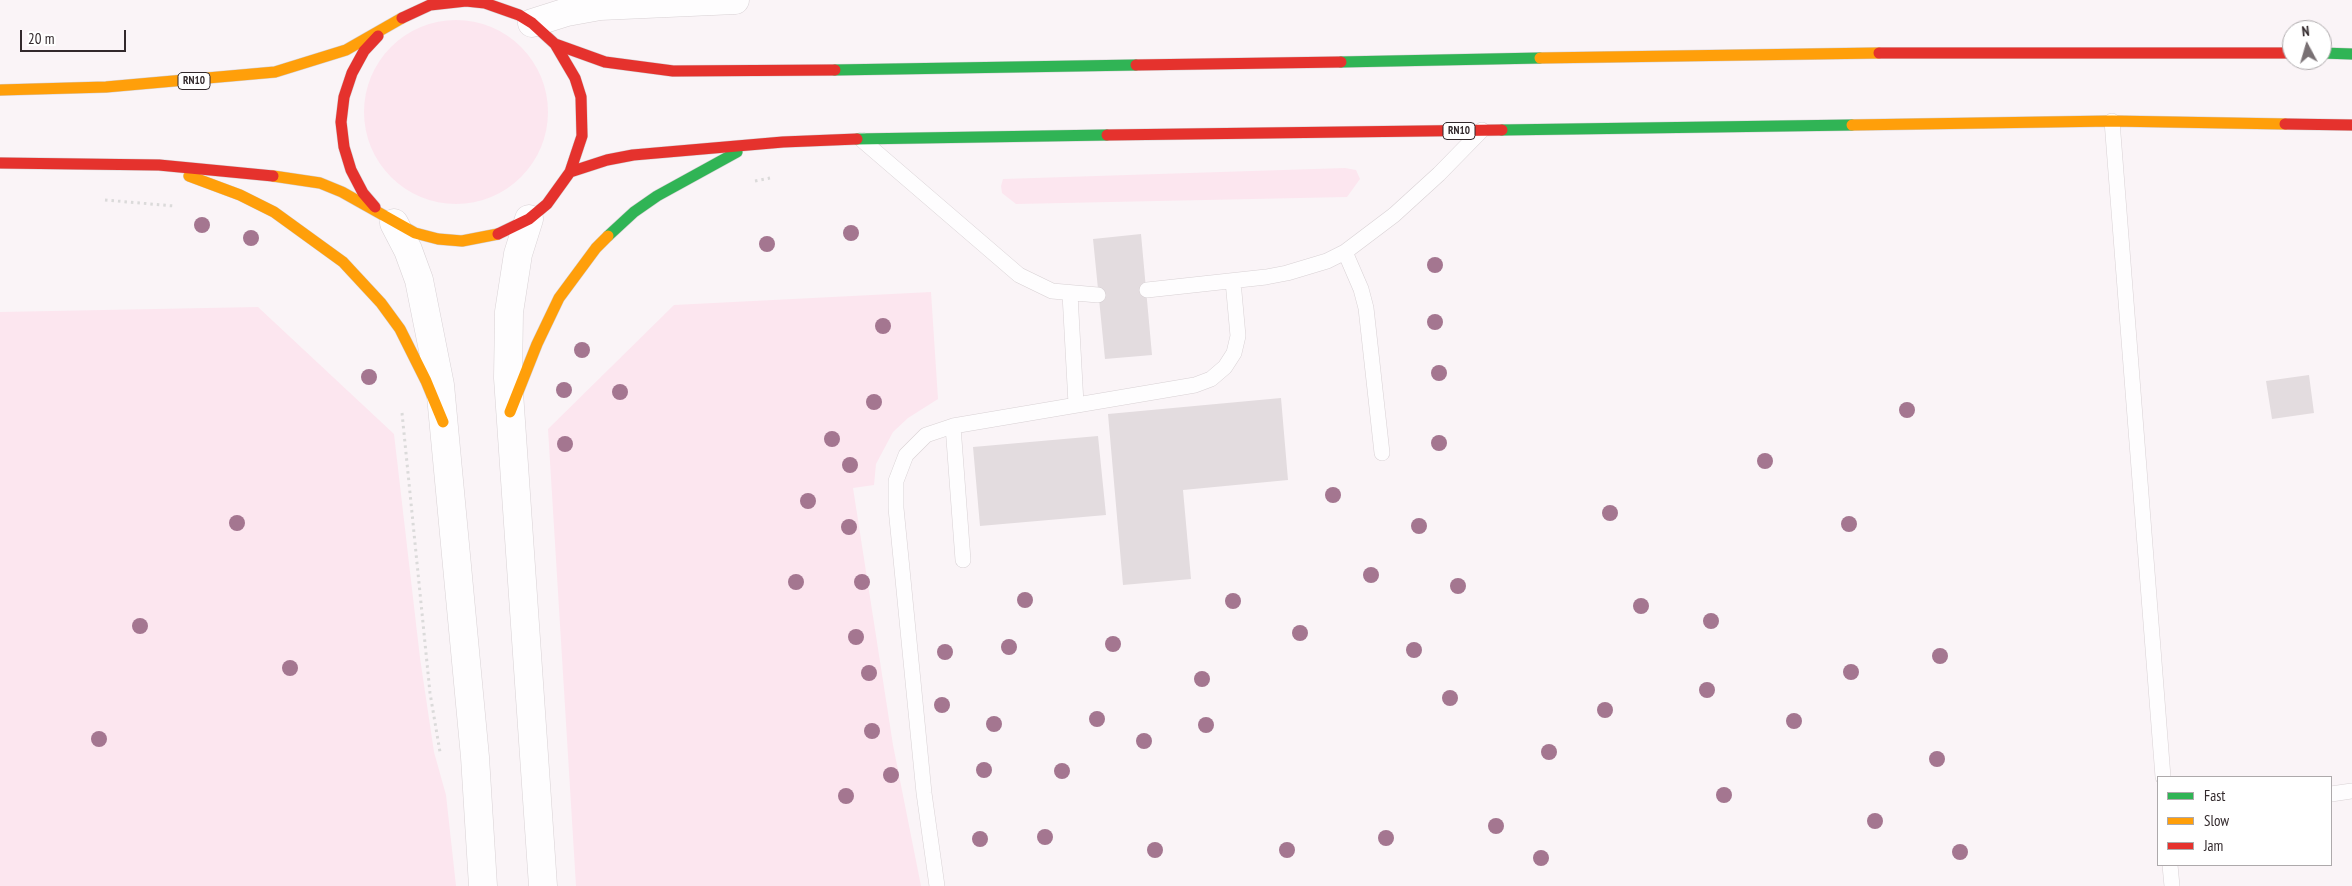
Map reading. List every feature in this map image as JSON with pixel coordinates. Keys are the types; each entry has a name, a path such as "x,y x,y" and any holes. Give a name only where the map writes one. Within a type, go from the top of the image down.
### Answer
{"highway":[{"name":"RN10","path":"0,90 106,87 249,76 297,67 322,59 380,32 416,6 466,1 518,13 555,44 575,78 581,96 582,136 570,172 547,204 529,219 508,231 486,238 462,241 438,239 415,233 320,183 249,172 159,164 0,163"},
{"name":"RN10","path":"380,32 364,51 352,73 344,97 342,122 344,147 351,170 363,193 386,217"},
{"name":"RN10","path":"555,44 605,62 673,72 1923,52 2282,53"},
{"path":"2332,54 2352,54"},
{"name":"RN10","path":"570,172 607,160 633,155 782,142 861,139 2112,121 2352,124"},
{"path":"510,412 550,315 559,298 596,248 634,212 657,196 706,168 751,146"},
{"path":"159,164 240,195 274,212 307,234 343,262 375,296 400,329 426,381 443,422"}],"street":[{"path":"518,13 567,12 600,6 735,0"},
{"path":"386,217 408,250 419,280 436,366 443,422 474,758 483,886"},
{"path":"529,219 518,254 509,312 510,412 543,886"}],"lane":[{"path":"2112,121 2163,776"},
{"path":"1147,290 1234,281 1300,270 1345,252 1394,215 1439,174 1482,130"},
{"path":"861,139 1019,275 1043,288 1070,294 1098,295"},
{"path":"1345,252 1361,288 1366,308 1382,453"},
{"path":"937,886 924,793 896,481 906,455 926,435 953,426 1195,385 1211,379 1224,367 1234,353 1238,336 1234,281"},
{"path":"1070,294 1076,404"},
{"path":"953,426 964,560"},
{"path":"2332,794 2352,791"},
{"path":"2170,866 2172,886"}],"path":[{"path":"751,182 782,175 782,142"},
{"path":"105,200 176,206"},
{"path":"401,403 430,693 442,760"}],"shaded area":[{"path":"456,20 474,22 491,27 521,47 541,77 546,94 548,112 546,130 541,147 521,177 491,197 474,202 456,204 438,202 421,197 391,177 371,147 366,130 364,112 366,94 371,77 391,47 421,27 438,22"},
{"path":"1345,168 1356,170 1360,179 1347,197 1016,204 1002,193 1001,186 1003,179"},
{"path":"931,292 938,399 908,418 893,432 876,464 874,485 853,488 893,745 921,886 576,886 548,429 674,305"},
{"path":"258,307 394,434 420,658 434,752 446,795 456,886 0,886 0,312"}],"building":[{"path":"1141,234 1152,355 1105,359 1093,239"},
{"path":"2309,375 2314,413 2272,419 2266,381"},
{"path":"1281,398 1288,480 1183,490 1191,579 1123,585 1108,414"},
{"path":"1098,436 1106,515 980,526 973,447"}],"traffic: fast":[{"path":"2332,53 2352,54"},
{"path":"1341,62 1540,58"},
{"path":"835,70 1136,65"},
{"path":"1502,130 1852,125"},
{"path":"857,139 1107,135"},
{"path":"608,236 634,212 657,196 737,152"}],"traffic: slow":[{"path":"0,90 106,87 275,72 346,50 402,18"},
{"path":"1540,58 1879,53"},
{"path":"1852,125 2112,121 2285,124"},
{"path":"189,176 240,195 274,212 343,262 381,303 400,329 426,381 443,422"},
{"path":"273,176 320,183 342,192 415,233 438,239 462,241 498,234"},
{"path":"510,412 537,344 559,298 596,248 608,236"}],"traffic: jam":[{"path":"402,18 430,5 466,1 485,3 519,15 532,23 555,44 575,78 581,97 582,136 570,172 547,204 529,219 498,234"},
{"path":"375,207 363,193 351,170 344,147 341,122 344,97 352,73 364,51 378,36"},
{"path":"555,44 605,62 673,71 835,70"},
{"path":"1879,53 2282,53"},
{"path":"1136,65 1341,62"},
{"path":"2285,124 2352,125"},
{"path":"1107,135 1502,130"},
{"path":"570,172 607,160 633,155 783,142 857,139"},
{"path":"0,163 159,165 273,176"}]}
